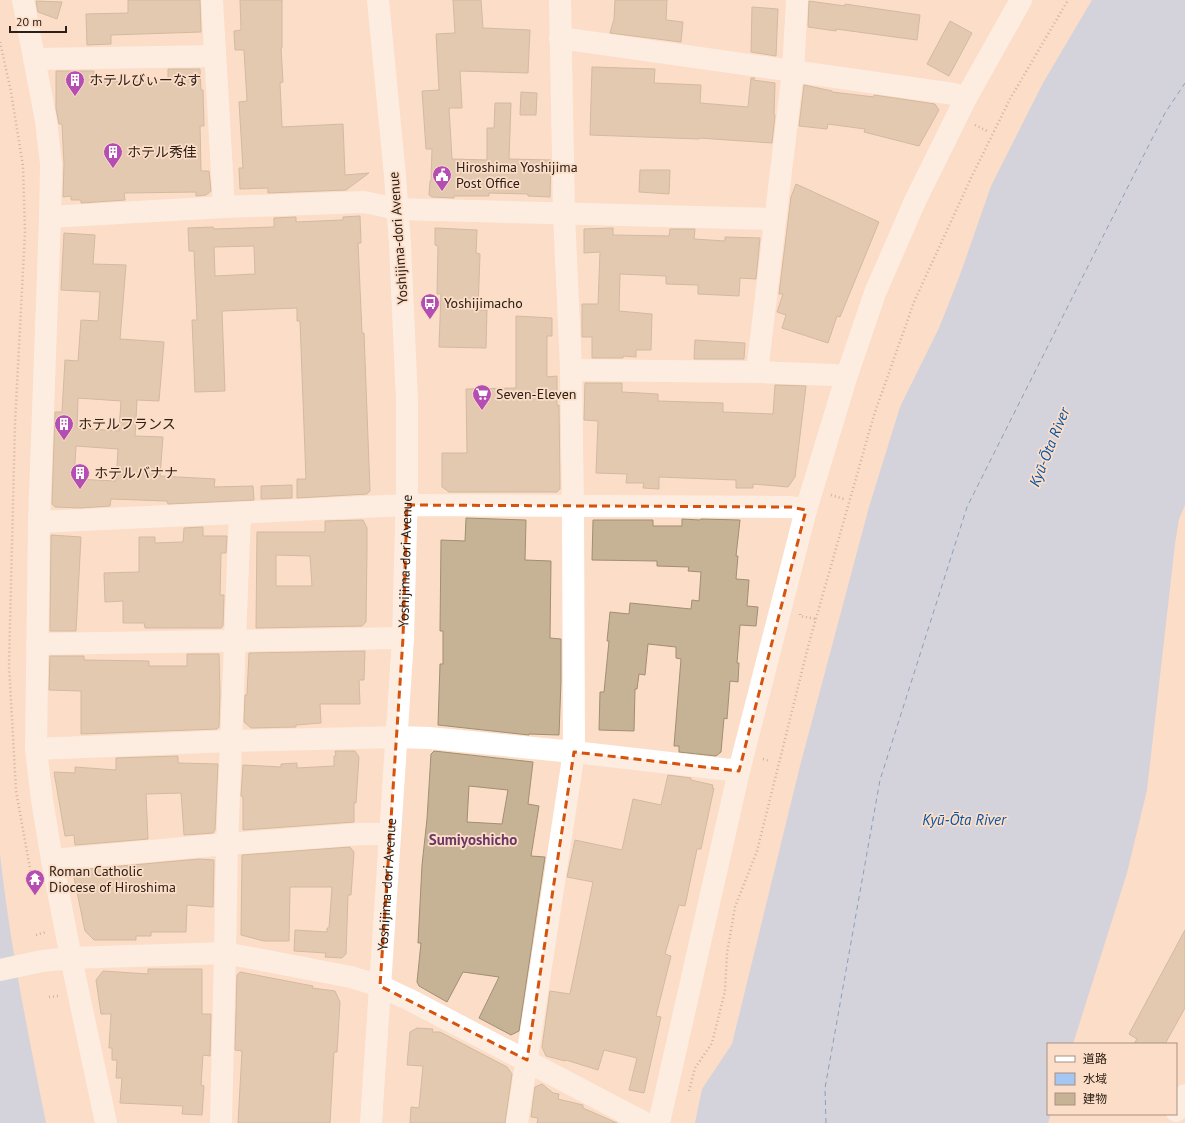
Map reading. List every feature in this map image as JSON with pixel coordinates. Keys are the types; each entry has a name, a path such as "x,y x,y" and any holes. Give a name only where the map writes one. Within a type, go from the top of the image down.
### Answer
{"street":[{"path":"23,0 47,128 51,164 39,522 36,749 42,800 52,860 106,1123"},
{"path":"212,0 224,207"},
{"name":"Yoshijima-dori Avenue","path":"371,1123 403,638 407,505 407,400 397,209 378,0"},
{"path":"516,1123 574,752 571,370 564,213 560,0"},
{"path":"757,372 793,71 796,0"},
{"path":"659,1123 739,771 806,510 846,378 875,293 915,201 966,98 1021,0"},
{"path":"560,38 954,94 966,98"},
{"path":"34,59 215,56"},
{"path":"50,217 224,207 364,202 397,209 775,219"},
{"path":"571,370 757,372 834,375 846,378"},
{"path":"39,522 407,505 791,507 806,510"},
{"path":"221,1123 227,844 240,513"},
{"path":"37,644 403,638"},
{"path":"36,749 231,741 396,737 429,738 574,752 739,771"},
{"path":"52,860 227,844 361,834 390,834"},
{"path":"0,970 34,963 71,958 225,953 351,977 380,986 526,1060 645,1123"},
{"path":"1177,1109 1185,1094"}],"path":[{"path":"688,1094 695,1068 712,1043 725,991 727,953 735,907 757,851 809,644 839,535 877,407 914,302 971,178 1010,99 1068,0"},
{"path":"0,42 11,92 24,166 25,232 15,424 9,665 16,791 35,896"},
{"path":"975,125 987,131"},
{"path":"830,495 844,499"},
{"path":"49,997 63,996"}],"highlighted area":[{"path":"407,505 791,507 806,510 739,771 574,752 527,1060 380,986 403,638"}],"water":[{"name":"Kyū-Ōta River","path":"1092,0 1185,0 1185,505 1179,519 1175,544 1147,790 1127,873 1073,1043 1047,1043 1047,1115 1051,1115 1048,1123 695,1123 702,1089 732,1044 800,766 869,507 900,407 939,328 960,275 991,186 1043,83"},
{"path":"0,854 14,956 46,1123 0,1123"}],"building":[{"path":"128,0 200,0 201,32 111,35 111,44 87,45 86,14 128,13"},
{"path":"240,0 282,0 281,48 283,82 280,83 282,127 343,124 345,175 369,173 346,190 268,193 268,188 240,189 239,168 243,168 239,102 247,101 244,50 235,50 234,31 241,30"},
{"path":"453,0 481,0 483,28 530,30 528,73 460,71 462,108 449,108 452,159 487,160 487,128 494,128 495,103 511,103 509,159 551,160 550,197 528,196 528,194 489,193 489,196 454,196 454,198 432,197 429,195 432,149 426,149 422,91 439,90 436,34 455,33"},
{"path":"615,0 667,0 666,20 683,22 681,42 610,33 614,19"},
{"path":"36,1 62,2 57,19 38,12"},
{"path":"809,1 845,6 845,4 920,15 917,40 836,29 836,31 808,27"},
{"path":"752,7 778,9 776,56 751,52"},
{"path":"950,21 972,33 949,76 927,64"},
{"path":"592,67 655,69 654,83 701,85 700,103 748,107 751,78 755,78 753,80 775,83 775,115 772,143 699,138 590,135"},
{"path":"168,69 200,69 201,90 203,90 204,126 200,126 201,171 209,171 211,191 206,195 196,196 196,192 124,193 125,200 81,203 81,200 71,200 71,196 63,197 64,164 62,124 59,124 56,109 56,71 94,71 94,82 168,81"},
{"path":"804,85 832,92 874,97 874,95 935,104 939,110 919,146 864,132 865,129 828,124 827,129 799,126"},
{"path":"521,92 537,93 536,115 520,115"},
{"path":"640,170 670,170 669,194 639,192"},
{"path":"796,184 879,222 840,317 837,316 828,343 782,328 786,315 777,312 783,294 779,294 791,197"},
{"path":"360,216 361,243 358,243 362,333 364,333 370,491 367,494 297,498 297,479 306,479 300,321 297,321 297,308 222,311 225,391 195,392 192,320 197,320 194,251 189,251 188,228 213,227 214,229 274,227 274,218 296,217 296,222 343,220 343,217","holes":["254,246 255,274 215,276 214,247"]},
{"path":"435,228 477,230 476,253 480,254 478,310 487,310 486,348 439,347 441,294 437,294 438,246 435,245"},
{"path":"613,228 613,235 669,236 670,229 695,229 694,239 725,241 725,237 760,238 756,279 740,278 739,296 698,294 698,285 666,284 666,276 620,274 619,311 652,314 651,350 636,350 636,357 623,356 623,358 592,358 592,337 582,337 582,304 598,304 600,252 584,253 584,229"},
{"path":"64,233 95,235 93,264 126,265 120,339 164,342 159,401 137,400 135,436 163,437 160,476 215,479 214,487 253,486 254,500 168,504 167,501 111,499 110,506 80,508 55,507 52,504 55,412 62,412 65,360 78,361 81,320 98,321 100,292 61,290","holes":["78,398 121,401 119,431 77,428","76,446 118,449 116,481 74,479"]},
{"path":"516,316 552,318 552,336 547,336 547,377 557,376 557,406 559,405 560,489 557,492 449,492 442,487 442,453 467,453 466,389 516,388"},
{"path":"695,340 745,343 744,359 694,359"},
{"path":"585,383 622,383 622,392 658,394 658,401 723,403 723,412 773,414 775,385 806,386 795,477 788,487 753,484 753,488 736,488 736,480 659,477 659,489 643,488 644,483 626,483 627,474 596,473 598,421 584,420"},
{"path":"292,485 292,498 261,499 261,486"},
{"path":"466,518 526,520 525,560 551,561 550,638 561,639 559,735 529,735 438,725 440,664 443,664 443,631 440,631 441,540 465,541"},
{"path":"682,519 740,520 736,556 738,556 736,579 749,580 747,606 758,607 756,626 740,625 737,663 739,663 738,682 730,681 727,719 724,718 721,752 716,756 679,752 679,746 674,746 681,659 676,658 676,647 648,644 645,675 639,674 637,689 635,689 634,731 599,730 600,692 604,692 610,612 629,614 630,603 691,609 692,600 699,601 701,572 688,571 689,567 657,566 657,561 592,560 593,520 653,520 653,526 682,526"},
{"path":"363,520 367,528 366,622 362,626 256,628 257,532 325,532 325,521","holes":["276,555 310,556 312,586 276,586"]},
{"path":"203,527 203,536 227,536 226,553 221,553 220,595 224,595 223,626 221,628 145,628 144,623 123,623 123,601 105,602 104,573 139,572 139,537 155,537 155,543 183,542 184,528"},
{"path":"51,535 81,537 76,631 50,631"},
{"path":"365,651 364,680 359,680 360,704 320,704 321,723 296,725 296,727 251,728 244,722 249,653"},
{"path":"187,654 219,654 220,694 219,727 217,729 81,734 81,691 49,690 50,656 84,656 84,660 149,661 149,666 187,666"},
{"path":"335,751 355,751 359,757 356,803 354,803 354,822 243,830 243,797 241,796 243,765 281,767 281,764 297,763 297,768 334,766 334,756 336,756"},
{"path":"434,751 533,762 528,804 539,806 531,856 545,857 519,1031 511,1035 479,1018 499,977 463,972 447,1002 419,986 417,982 421,943 418,943 422,865 427,819 431,754","holes":["469,786 508,790 502,824 467,822"]},
{"path":"178,756 178,763 218,764 215,830 213,833 184,835 181,793 146,794 148,839 75,845 74,835 65,836 54,772 75,773 75,767 116,770 116,758"},
{"path":"668,775 691,778 691,780 713,785 712,788 714,788 701,849 697,849 685,906 679,905 665,954 671,956 656,1016 661,1017 644,1093 629,1090 637,1058 604,1050 598,1070 566,1060 546,1056 542,1047 550,991 570,994 593,882 567,877 575,840 622,850 633,799 661,805"},
{"path":"350,847 354,852 351,895 348,895 346,954 342,958 325,957 326,953 294,951 295,930 327,932 327,928 329,928 332,887 290,887 289,941 264,941 241,935 242,855"},
{"path":"199,859 214,860 213,907 187,905 186,932 151,932 151,936 136,936 136,940 94,940 85,931 74,877 77,870"},
{"path":"1185,930 1185,1008 1166,1043 1135,1043 1137,1039 1129,1034"},
{"path":"148,969 202,969 202,1014 211,1014 210,1056 203,1055 201,1085 204,1086 202,1115 182,1114 183,1106 120,1103 122,1078 116,1078 117,1060 112,1060 112,1048 109,1048 111,1014 101,1014 96,980 103,971 148,974"},
{"path":"240,972 313,986 312,988 335,991 340,1002 337,1052 334,1052 330,1123 238,1123 242,1051 235,1050 237,975"},
{"path":"417,1028 433,1029 432,1032 440,1032 507,1067 512,1074 505,1123 410,1123 411,1107 419,1108 423,1066 407,1065 410,1032"},
{"path":"542,1084 553,1093 559,1094 558,1099 583,1105 583,1108 617,1123 537,1123 538,1118 531,1117 535,1087"}],"ferry route":[{"path":"826,1123 825,1088 880,780 967,507 1165,113 1185,83"}],"place":[{"name":"ホテルびぃーなす","path":"75,97"},
{"name":"ホテル秀佳","path":"113,169"},
{"name":"Hiroshima Yoshijima Post Office","path":"442,192"},
{"name":"Yoshijimacho","path":"430,320"},
{"name":"Seven-Eleven","path":"482,411"},
{"name":"ホテルフランス","path":"64,441"},
{"name":"ホテルバナナ","path":"80,490"},
{"name":"Roman Catholic Diocese of Hiroshima","path":"35,896"}],"district":[{"name":"Sumiyoshicho","path":"473,839"}]}
